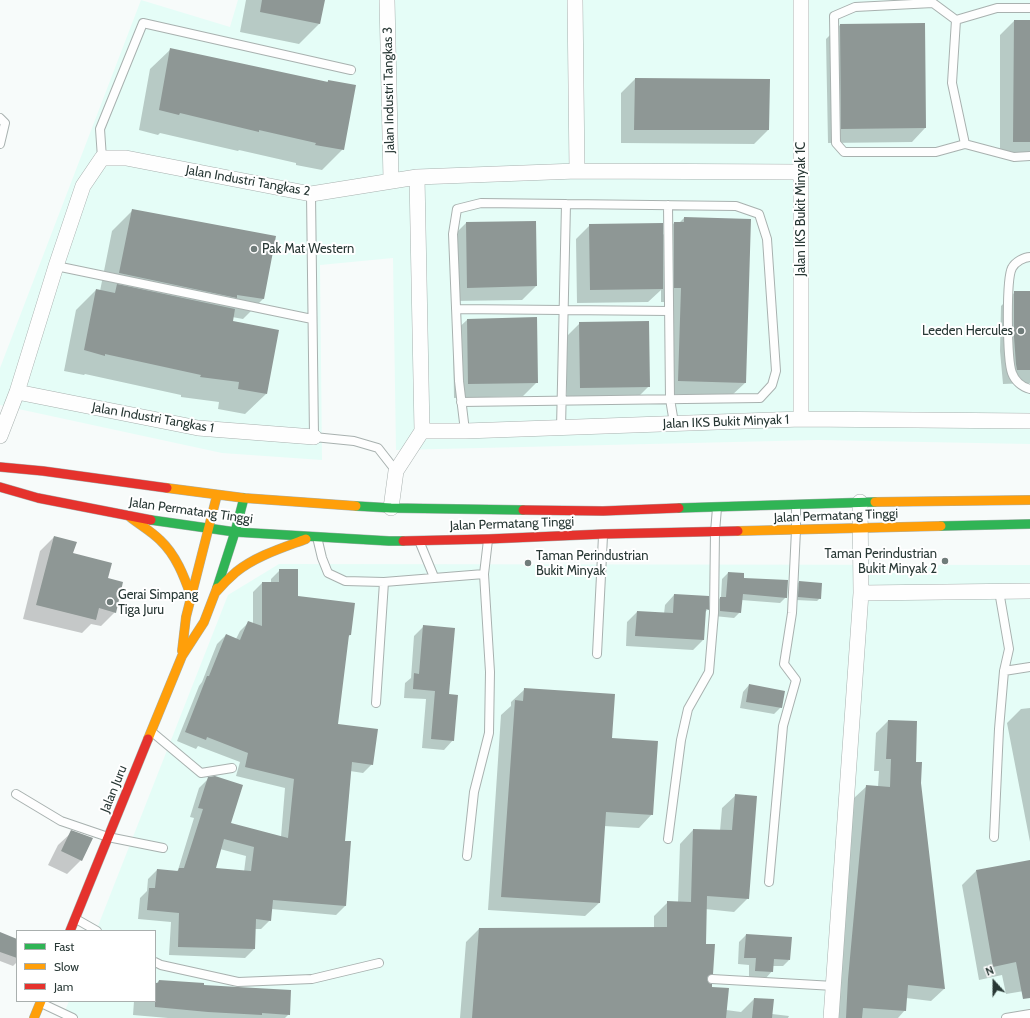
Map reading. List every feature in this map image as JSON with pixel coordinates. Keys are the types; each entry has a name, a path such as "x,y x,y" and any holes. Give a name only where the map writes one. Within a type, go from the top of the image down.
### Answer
{"main road":[{"name":"Jalan Permatang Tinggi","path":"0,467 51,472 244,498 603,522 715,532 1030,524"},
{"name":"Jalan Permatang Tinggi","path":"1,491 128,516 210,529 235,532 389,541 488,539 717,507 860,502 1030,500"},
{"name":"Jalan Juru","path":"182,656 186,617 210,529 217,495"},
{"name":"Jalan Juru","path":"70,930 182,656 204,622 216,592 244,498"},
{"path":"128,516 159,539 173,555 184,576 191,596"},
{"path":"216,592 236,572 256,559 316,536"},
{"path":"34,1018 41,1002"}],"street":[{"name":"Jalan Industri Tangkas 3","path":"387,0 391,180"},
{"path":"575,0 577,171"},
{"name":"Jalan IKS Bukit Minyak 1C","path":"801,0 801,419"},
{"name":"Jalan Industri Tangkas 2","path":"102,158 126,158 312,194 417,177 577,171 801,172"},
{"path":"0,436 17,392 56,266 83,186 102,158"},
{"path":"391,508 396,471 422,431 417,177"},
{"name":"Jalan Industri Tangkas 1","path":"17,392 198,428 314,437"},
{"name":"Jalan IKS Bukit Minyak 1","path":"422,431 561,428 801,419 1030,422"},
{"path":"831,1018 860,592 860,502"},
{"path":"860,592 1030,591"}],"lane":[{"path":"956,20 933,3 855,7 834,16 836,143 844,152 936,152 965,144 1014,156 1030,156"},
{"path":"956,20 997,8 1030,8"},
{"path":"956,20 952,83 965,144"},
{"path":"102,158 100,129 144,23 351,70"},
{"path":"0,118 5,123 0,144"},
{"path":"312,194 314,437 354,441 378,448 396,471"},
{"path":"461,402 760,398 772,385 776,371 767,239 759,214 736,206 482,203 457,209 453,234 459,381 461,402 465,431"},
{"path":"561,428 566,204"},
{"path":"668,206 670,399 674,423"},
{"path":"1030,257 1024,257 1012,268 1008,286 1009,353 1012,373 1022,386 1030,389"},
{"path":"56,266 312,319"},
{"path":"456,309 669,311"},
{"path":"769,882 783,726 796,680 784,664 792,613 796,504"},
{"path":"668,839 681,740 688,709 709,672 714,613 715,532 717,507"},
{"path":"597,654 603,522"},
{"path":"316,536 322,558 328,572 345,581 384,582 484,574"},
{"path":"467,856 474,792 489,734 490,672 484,574 488,539"},
{"path":"419,540 434,577"},
{"path":"376,703 384,582"},
{"path":"994,837 999,729 1004,671 1009,649 998,591"},
{"path":"1004,671 1030,667"},
{"path":"151,731 201,773 232,768"},
{"path":"16,794 61,821 108,837 163,848"},
{"path":"75,918 95,930"},
{"path":"156,962 161,965 238,982 312,979 379,963"},
{"path":"712,979 834,986"},
{"path":"41,1002 73,1018"},
{"path":"1006,1018 1030,1014"}],"shaded area":[{"path":"141,0 230,27 238,0 1030,0 1030,444 818,440 396,450 393,258 320,265 322,460 222,453 0,405 0,368"},
{"path":"279,564 1030,565 1030,1018 62,1018 69,1002 156,1002 156,930 96,930 228,595"}],"building":[{"path":"262,0 325,0 320,24 260,12"},
{"path":"1014,20 1030,20 1030,142 1013,142"},
{"path":"925,23 926,128 841,129 840,24"},
{"path":"170,48 328,82 328,80 356,85 344,150 315,145 316,143 259,130 259,132 180,113 179,115 159,110"},
{"path":"635,78 770,79 769,130 634,130"},
{"path":"132,209 276,236 264,299 237,295 237,298 119,273"},
{"path":"684,217 751,219 746,383 678,381 681,288 674,288 674,222 684,222"},
{"path":"536,221 537,286 467,288 466,222"},
{"path":"663,223 663,289 590,290 589,224"},
{"path":"117,284 235,309 233,321 279,330 267,394 238,389 239,382 200,377 201,375 105,354 105,356 84,350 96,289 115,293"},
{"name":"Leeden Hercules","path":"1014,291 1030,291 1030,370 1017,370 1014,337"},
{"path":"537,317 538,383 468,384 467,319"},
{"path":"649,321 650,387 580,388 579,322"},
{"path":"54,536 77,542 73,553 112,563 108,578 123,582 116,613 99,608 96,620 36,605"},
{"path":"279,569 298,569 298,596 355,603 351,635 349,635 338,724 378,729 373,765 352,762 345,841 351,841 346,906 273,900 271,921 256,919 255,949 178,947 179,913 147,910 149,888 155,888 157,869 178,871 179,868 184,868 203,809 198,808 208,777 215,776 243,785 231,823 288,838 294,779 245,767 248,753 207,737 206,740 185,732 207,676 209,676 226,634 240,640 248,621 262,626 262,582 279,582","holes":["224,839 254,847 251,871 216,868"]},
{"path":"728,572 744,573 744,578 788,580 787,598 743,594 741,613 720,611 720,597 726,597"},
{"path":"799,581 822,583 821,599 798,597"},
{"path":"674,594 709,596 709,610 706,609 704,640 635,636 637,611 673,613"},
{"path":"423,625 455,628 449,694 458,695 454,741 431,739 435,691 413,689 414,673 419,674"},
{"path":"749,684 785,691 782,708 746,702"},
{"path":"524,688 615,694 612,738 658,741 653,815 606,812 600,903 501,897 515,700 523,701"},
{"path":"888,720 917,721 916,762 922,762 921,783 945,989 908,985 906,1011 863,1008 862,1018 846,1018 848,979 866,785 890,787 891,759 886,759"},
{"path":"735,794 757,796 749,899 707,896 706,944 715,944 713,974 708,976 707,979 709,983 712,984 712,987 729,988 726,1018 472,1018 479,928 667,927 667,901 691,902 693,829 732,830"},
{"path":"71,830 93,838 82,861 61,851"},
{"path":"1030,860 1030,998 1023,999 1016,962 993,967 976,870"},
{"path":"0,932 16,939 16,958 0,952"},
{"path":"746,934 792,937 790,960 774,959 773,972 755,971 756,958 744,958"},
{"path":"159,980 204,983 204,985 291,990 290,1015 208,1012 155,1007 156,983 158,983"},
{"path":"754,998 774,999 772,1018 752,1018"}],"traffic: fast":[{"path":"217,588 244,498"},
{"path":"679,508 875,502"},
{"path":"356,506 523,510"},
{"path":"151,520 235,532 403,541"},
{"path":"941,526 1030,524"}],"traffic: slow":[{"path":"167,488 244,498 356,506"},
{"path":"182,651 186,617 217,495"},
{"path":"875,502 1030,500"},
{"path":"130,517 157,537 171,552 182,573 191,596"},
{"path":"738,531 941,526"},
{"path":"216,592 236,572 252,561 306,539"},
{"path":"148,739 182,656 204,622 217,588"},
{"path":"34,1018 41,1002"}],"traffic: jam":[{"path":"0,467 43,471 167,488"},
{"path":"0,487 38,498 151,520"},
{"path":"523,510 603,511 679,508"},
{"path":"403,541 738,531"},
{"path":"70,930 148,739"}],"place":[{"name":"Pak Mat Western","path":"254,249"},
{"name":"Leeden Hercules","path":"1021,331"},
{"name":"Taman Perindustrian Bukit Minyak 2","path":"945,561"},
{"name":"Taman Perindustrian Bukit Minyak","path":"528,563"},
{"name":"Gerai Simpang Tiga Juru","path":"110,602"}]}
